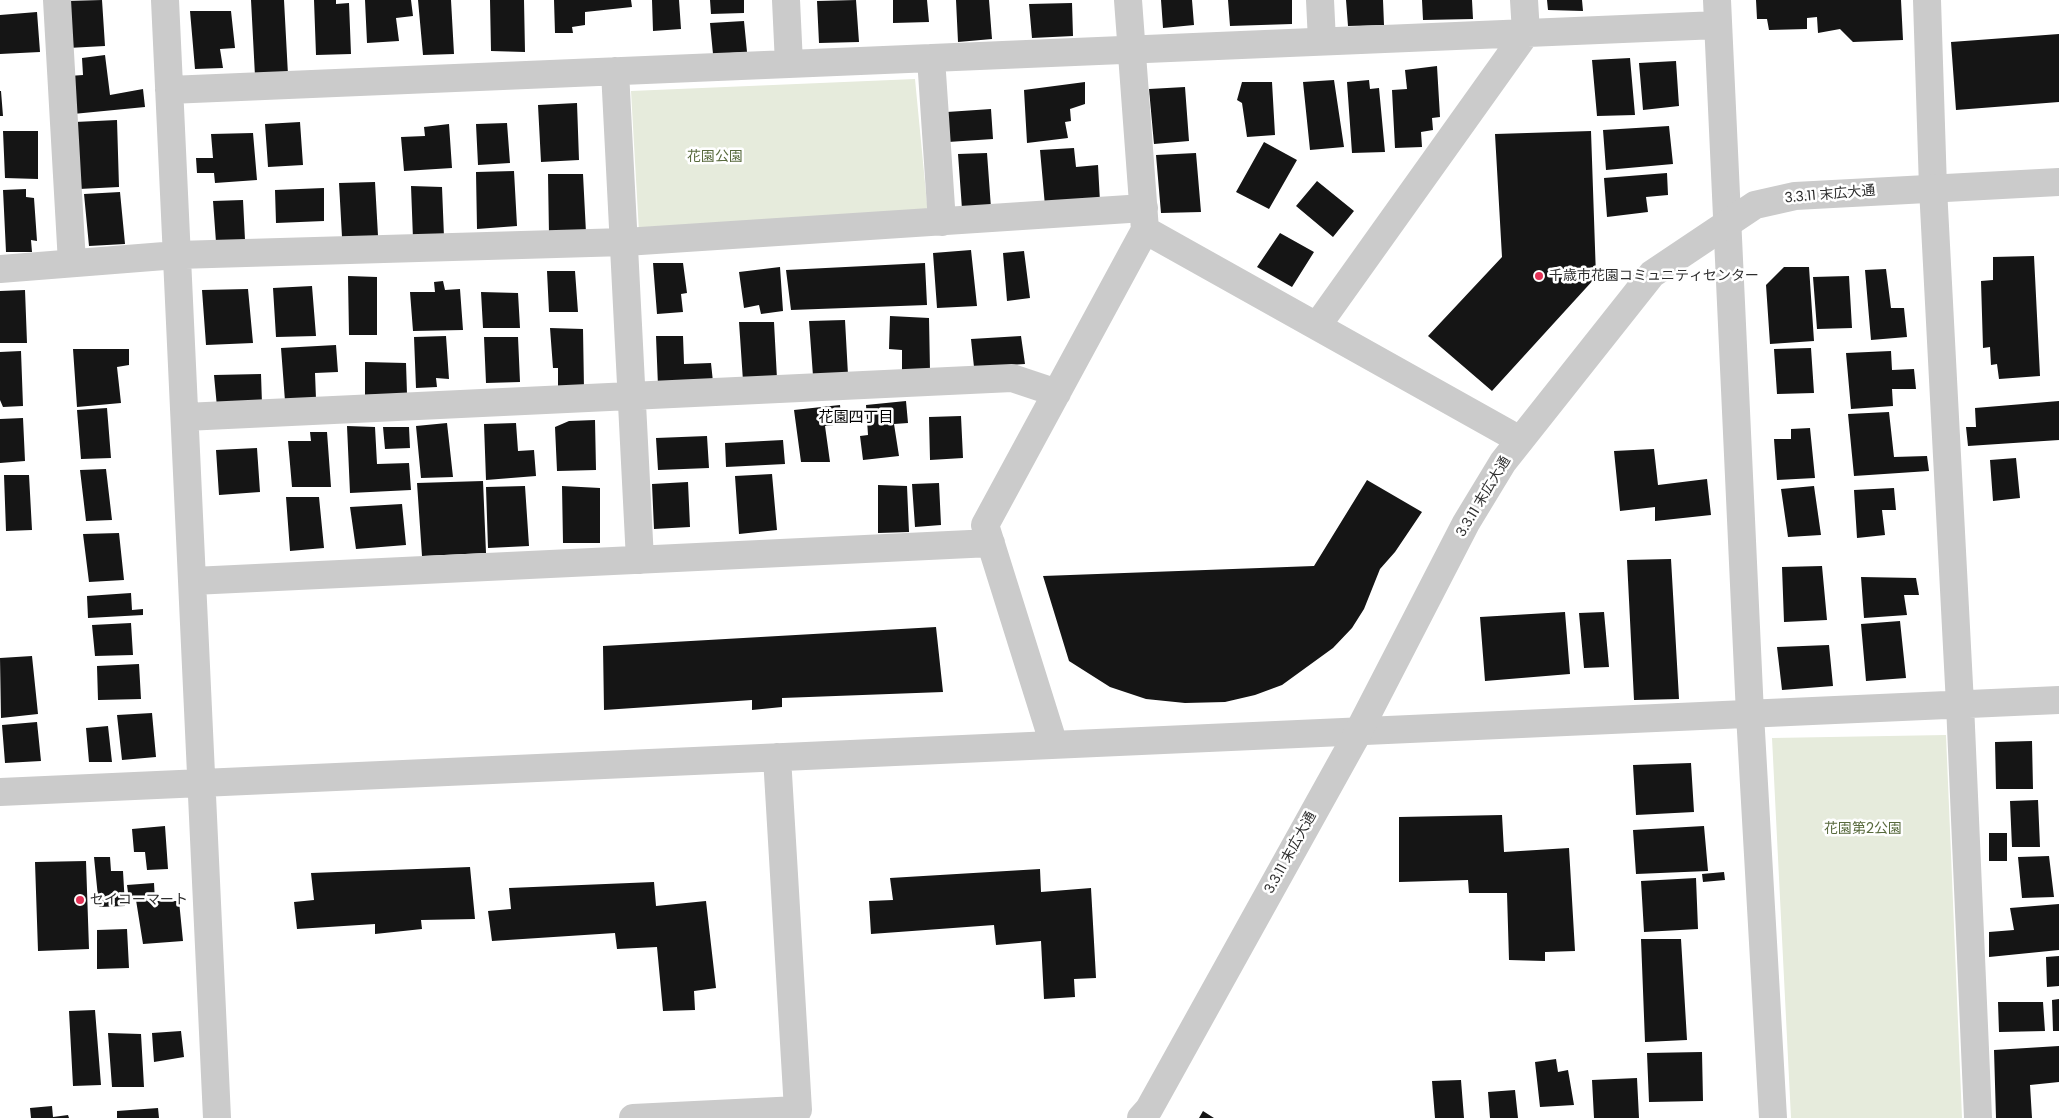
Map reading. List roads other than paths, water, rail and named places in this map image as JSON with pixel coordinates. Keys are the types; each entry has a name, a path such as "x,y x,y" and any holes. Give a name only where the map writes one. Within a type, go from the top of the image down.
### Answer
{"street":[{"path":"57,0 72,263"},
{"path":"165,0 217,1118"},
{"path":"786,0 789,64"},
{"path":"1054,745 985,525 1057,393 1145,219 1128,0"},
{"path":"1320,0 1322,42"},
{"path":"1317,326 1526,33 1524,0"},
{"path":"1927,0 1934,188 1960,704 1978,1118"},
{"path":"169,90 1526,33 1718,12 1729,220 1750,714 1773,1118"},
{"path":"931,58 942,222"},
{"path":"615,71 626,242 640,560"},
{"name":"3.3.11 末広大通","path":"1141,1118 1149,1109 1359,730 1466,523 1503,462 1652,274 1729,220 1755,205 1795,196 2059,182"},
{"path":"0,269 177,255 626,242 942,222 1145,219 1317,326 1520,440"},
{"path":"185,417 1012,378 1057,393"},
{"path":"193,581 991,543"},
{"path":"0,792 1359,730 1430,730 2059,700"},
{"path":"633,1118 798,1110 776,757"}],"place":[{"name":"千歳市花園コミュニティセンター","path":"1539,276"},
{"name":"セイコーマート","path":"80,900"}],"district":[{"name":"花園四丁目","path":"856,418"}],"park label":[{"name":"花園公園","path":"715,157"},
{"name":"花園第2公園","path":"1863,829"}]}
